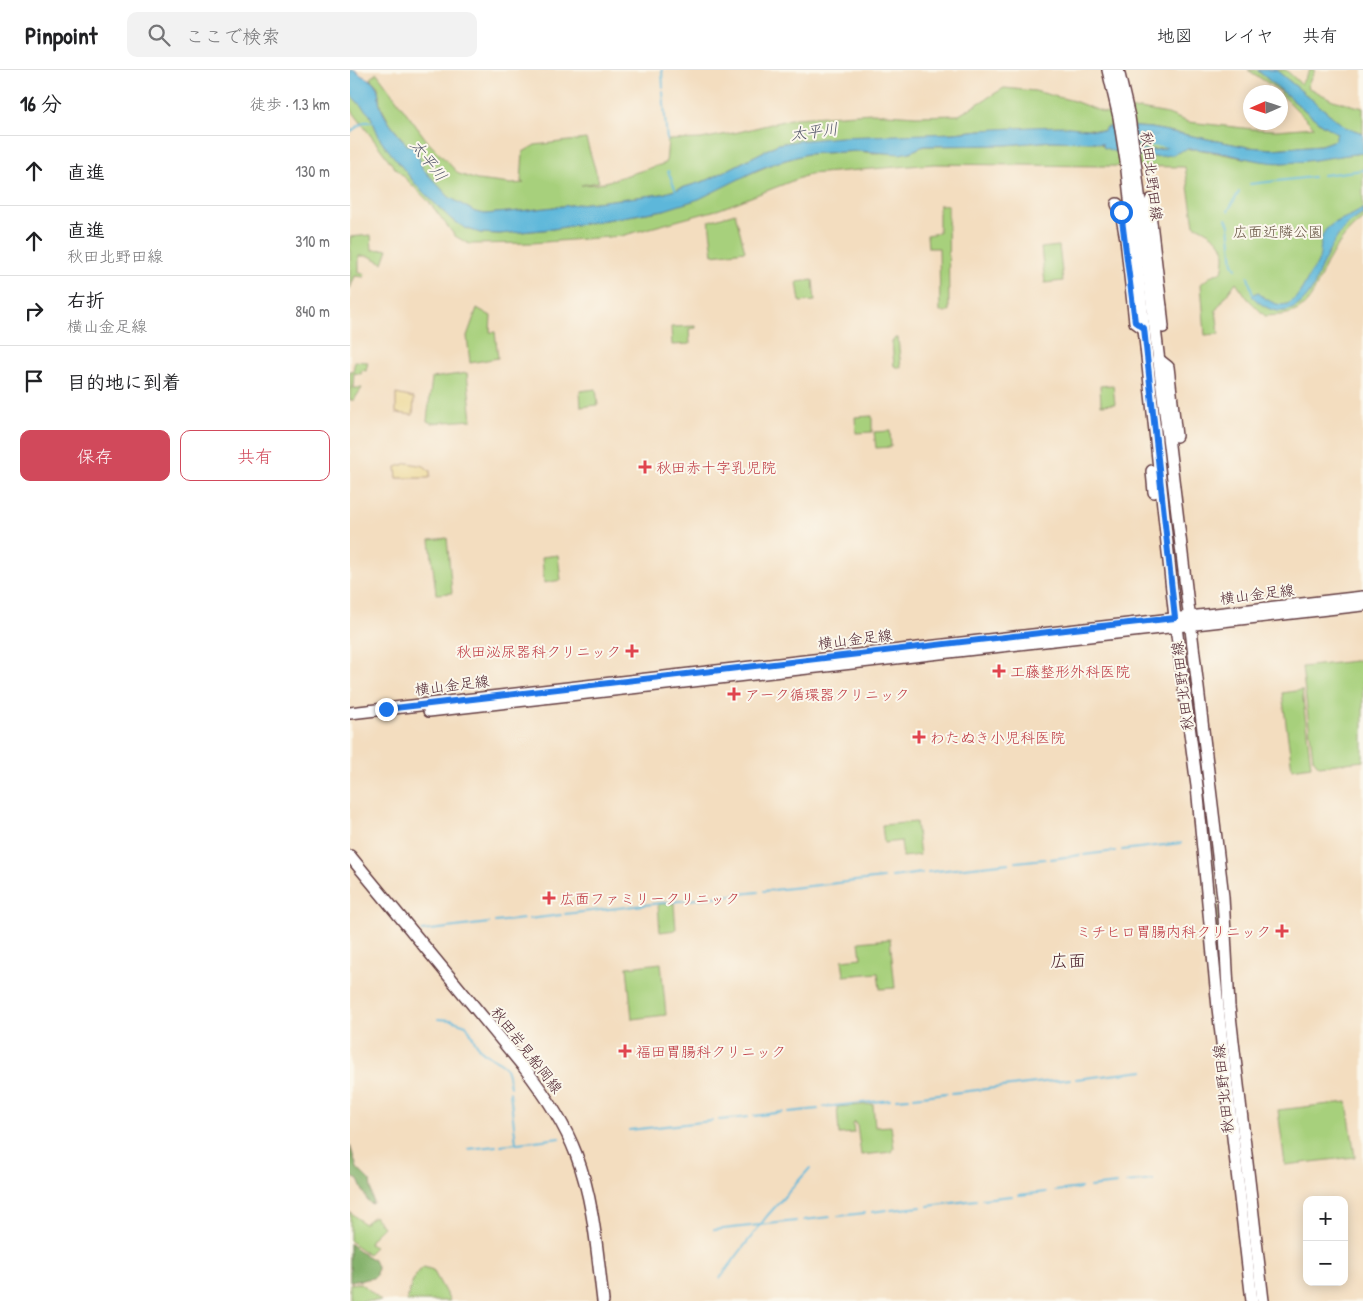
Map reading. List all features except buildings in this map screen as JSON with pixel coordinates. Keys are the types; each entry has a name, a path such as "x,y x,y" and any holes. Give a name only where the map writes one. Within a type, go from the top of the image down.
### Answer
{"main road":[{"name":"秋田北野田線","path":"1108,70 1124,117"},
{"name":"秋田北野田線","path":"1118,70 1158,359 1170,422 1172,474 1223,897 1229,1006 1263,1301"},
{"name":"秋田北野田線","path":"1130,161 1144,328 1145,376 1156,438 1158,488 1168,549 1197,786 1218,1008 1252,1301"},
{"path":"1151,200 1149,206 1164,326"},
{"path":"1117,204 1121,212 1126,239 1135,322 1144,328"},
{"path":"1153,317 1161,308"},
{"path":"1140,362 1145,376"},
{"path":"1170,422 1176,436"},
{"path":"1152,471 1158,488"},
{"name":"横山金足線","path":"350,720 1333,604 1363,597"},
{"name":"横山金足線","path":"1333,604 1363,605"},
{"name":"横山金足線","path":"350,713 1074,629 1176,623"},
{"name":"秋田岩見船岡線","path":"350,856 523,1066 542,1091 561,1122 576,1153 587,1190 603,1301"}],"green space":[{"path":"1248,70 1257,70 1275,85 1270,85"},
{"path":"1276,70 1286,70 1301,84 1310,70 1315,70 1307,87 1333,100 1363,108 1363,133 1345,127"},
{"path":"377,73 428,142 459,174 477,180 511,184 524,183 521,182 523,152 535,145 586,139 599,182 581,185 599,184 666,163 668,140 701,139 795,118 872,113 916,116 959,115 1004,88 1035,91 1074,101 1105,113 1140,109 1168,114 1188,122 1243,128 1243,130 1288,130 1314,127 1288,101 1288,96 1321,124 1337,133 1335,140 1321,145 1272,149 1248,147 1152,128 1113,125 1104,131 1092,129 981,130 797,141 778,144 708,180 662,194 485,214 475,212 449,197 422,168 416,147 407,145 390,124 380,105 378,87 370,78"},
{"name":"広面近隣公園","path":"350,94 370,115 381,140 418,187 451,219 465,228 480,233 499,234 553,229 664,210 775,163 807,154 859,151 873,153 910,152 924,146 1006,145 1052,141 1095,142 1103,145 1103,147 1175,154 1182,149 1197,149 1281,163 1363,153 1363,219 1351,229 1336,247 1313,294 1298,310 1265,316 1248,299 1236,282 1216,310 1219,334 1205,335 1201,284 1212,275 1222,272 1224,254 1220,242 1215,237 1194,225 1185,167 934,164 810,174 720,209 621,236 532,243 469,244 455,236 429,202 394,167 350,108"},
{"path":"1112,132 1150,135 1168,139 1170,146 1148,150 1135,147 1113,141"},
{"path":"939,205 948,205 949,312 940,312 939,248 928,248 927,235 939,233"},
{"path":"735,213 745,251 713,255 709,221"},
{"path":"371,235 372,250 388,249 383,263 369,256 359,256 359,273 365,274 364,277 355,276 350,289 350,237"},
{"path":"1059,246 1063,281 1045,283 1041,248"},
{"path":"813,280 815,301 800,302 797,282"},
{"path":"477,308 491,316 490,332 495,332 498,358 470,363 467,336"},
{"path":"696,326 696,328 689,329 690,344 672,345 671,327"},
{"path":"895,338 898,338 901,368 894,366 892,342"},
{"path":"355,361 368,362 366,371 362,370 361,374 354,373 353,388 362,388 354,400 350,400 350,371 353,371"},
{"path":"467,373 472,420 431,423 427,421 432,378"},
{"path":"1113,385 1115,404 1101,405 1100,386"},
{"path":"596,389 598,405 581,407 580,391"},
{"path":"872,416 872,432 856,433 855,417"},
{"path":"890,431 891,447 876,448 874,432"},
{"path":"447,538 452,593 436,594 430,540"},
{"path":"558,555 561,580 544,583 542,557"},
{"path":"1363,660 1363,761 1319,766 1313,759 1302,667"},
{"path":"1302,690 1311,766 1292,769 1282,693"},
{"path":"1205,800 1220,920 1220,974 1208,861"},
{"path":"916,822 920,855 903,857 901,841 884,843 882,825"},
{"path":"674,903 676,930 660,932 658,904"},
{"path":"890,939 895,988 880,989 878,973 844,976 842,960 861,958 859,942"},
{"path":"661,963 666,1015 632,1019 627,967"},
{"path":"1347,1102 1355,1157 1285,1165 1278,1110"},
{"path":"873,1104 875,1127 891,1126 894,1148 892,1152 861,1155 855,1122 853,1124 854,1133 839,1134 837,1107"},
{"path":"350,1145 357,1168 370,1181 373,1203 371,1204 367,1200 358,1180 350,1176"},
{"path":"350,1212 364,1224 374,1216 383,1227 371,1239 369,1244 375,1247 368,1254 350,1240"},
{"path":"350,1243 358,1251 374,1260 377,1267 376,1275 373,1278 350,1282"},
{"path":"424,1267 433,1270 450,1301 407,1301 415,1278"},
{"path":"358,1283 366,1287 381,1301 350,1301 350,1284"}],"sand":[{"path":"396,394 414,398 413,415 396,413"},
{"path":"408,463 424,466 430,471 429,478 397,478 396,467"}],"water":[{"path":"350,70 355,70 376,86 380,105 385,116 407,145 416,147 422,168 449,197 475,212 485,214 662,194 708,180 778,144 841,137 954,133 1062,126 1104,131 1105,128 1113,125 1152,128 1248,147 1272,149 1321,145 1335,140 1337,133 1321,124 1288,96 1288,85 1275,85 1257,70 1276,70 1345,127 1363,133 1363,153 1283,163 1261,161 1196,149 1185,150 1171,155 1145,157 1119,153 1103,147 1103,144 1095,142 1052,141 1006,145 924,146 900,154 859,151 807,154 757,170 699,199 664,210 553,229 499,234 480,233 465,228 451,219 418,187 381,141 370,115 350,94","holes":["1112,132 1168,138 1170,146 1163,149 1150,150 1116,143 1113,141"]},
{"path":"1363,208 1363,214 1346,226 1337,238 1330,249 1314,286 1301,303 1286,311 1278,311 1269,309 1252,296 1257,292 1275,304 1283,305 1289,303 1299,293 1317,264 1324,232 1332,224"}],"waterway":[{"path":"662,70 663,88"},
{"path":"663,92 667,141"},
{"path":"350,132 364,122 375,122"},
{"name":"太平川","path":"1099,137 1183,143"},
{"path":"1323,175 1363,170"},
{"path":"668,171 676,191"},
{"path":"1250,184 1313,177"},
{"path":"1228,211 1239,192"},
{"path":"1226,219 1229,225 1233,264 1236,268"},
{"path":"1248,277 1253,295"},
{"path":"1122,850 1181,843"},
{"path":"1084,855 1115,851"},
{"path":"1051,859 1080,855"},
{"path":"1016,862 1045,859"},
{"path":"928,872 1009,863"},
{"path":"892,877 922,873"},
{"path":"764,891 883,878"},
{"path":"565,914 758,892"},
{"path":"529,919 561,915"},
{"path":"495,922 524,919"},
{"path":"422,931 489,923"},
{"path":"438,1019 451,1020 466,1025 480,1049 500,1062 506,1069 510,1087"},
{"path":"1076,1079 1144,1071"},
{"path":"952,1093 1070,1079"},
{"path":"510,1092 516,1143"},
{"path":"914,1097 947,1093"},
{"path":"896,1099 909,1098"},
{"path":"824,1107 890,1100"},
{"path":"789,1112 818,1109"},
{"path":"754,1116 783,1112"},
{"path":"719,1120 748,1117"},
{"path":"629,1130 712,1121"},
{"path":"501,1145 560,1138"},
{"path":"468,1149 496,1146"},
{"path":"720,1278 767,1216 810,1168"},
{"path":"1126,1183 1153,1180"},
{"path":"1090,1187 1117,1184"},
{"path":"1055,1191 1081,1188"},
{"path":"1019,1195 1046,1192"},
{"path":"982,1199 1012,1196"},
{"path":"928,1206 976,1200"},
{"path":"891,1210 921,1207"},
{"path":"872,1212 886,1210"},
{"path":"838,1216 865,1213"},
{"path":"804,1220 830,1217"},
{"path":"714,1230 796,1221"}],"place":[{"name":"秋田赤十字乳児院","path":"645,467"},
{"name":"秋田泌尿器科クリニック","path":"632,651"},
{"name":"工藤整形外科医院","path":"999,671"},
{"name":"アーク循環器クリニック","path":"734,694"},
{"name":"わたぬき小児科医院","path":"919,737"},
{"name":"広面ファミリークリニック","path":"549,898"},
{"name":"ミチヒロ胃腸内科クリニック","path":"1282,931"},
{"name":"福田胃腸科クリニック","path":"625,1051"}],"district":[{"name":"広面","path":"1068,960"}],"route":[{"path":"386,709 466,698 1175,618 1144,328 1135,322 1126,239 1121,212"}]}
